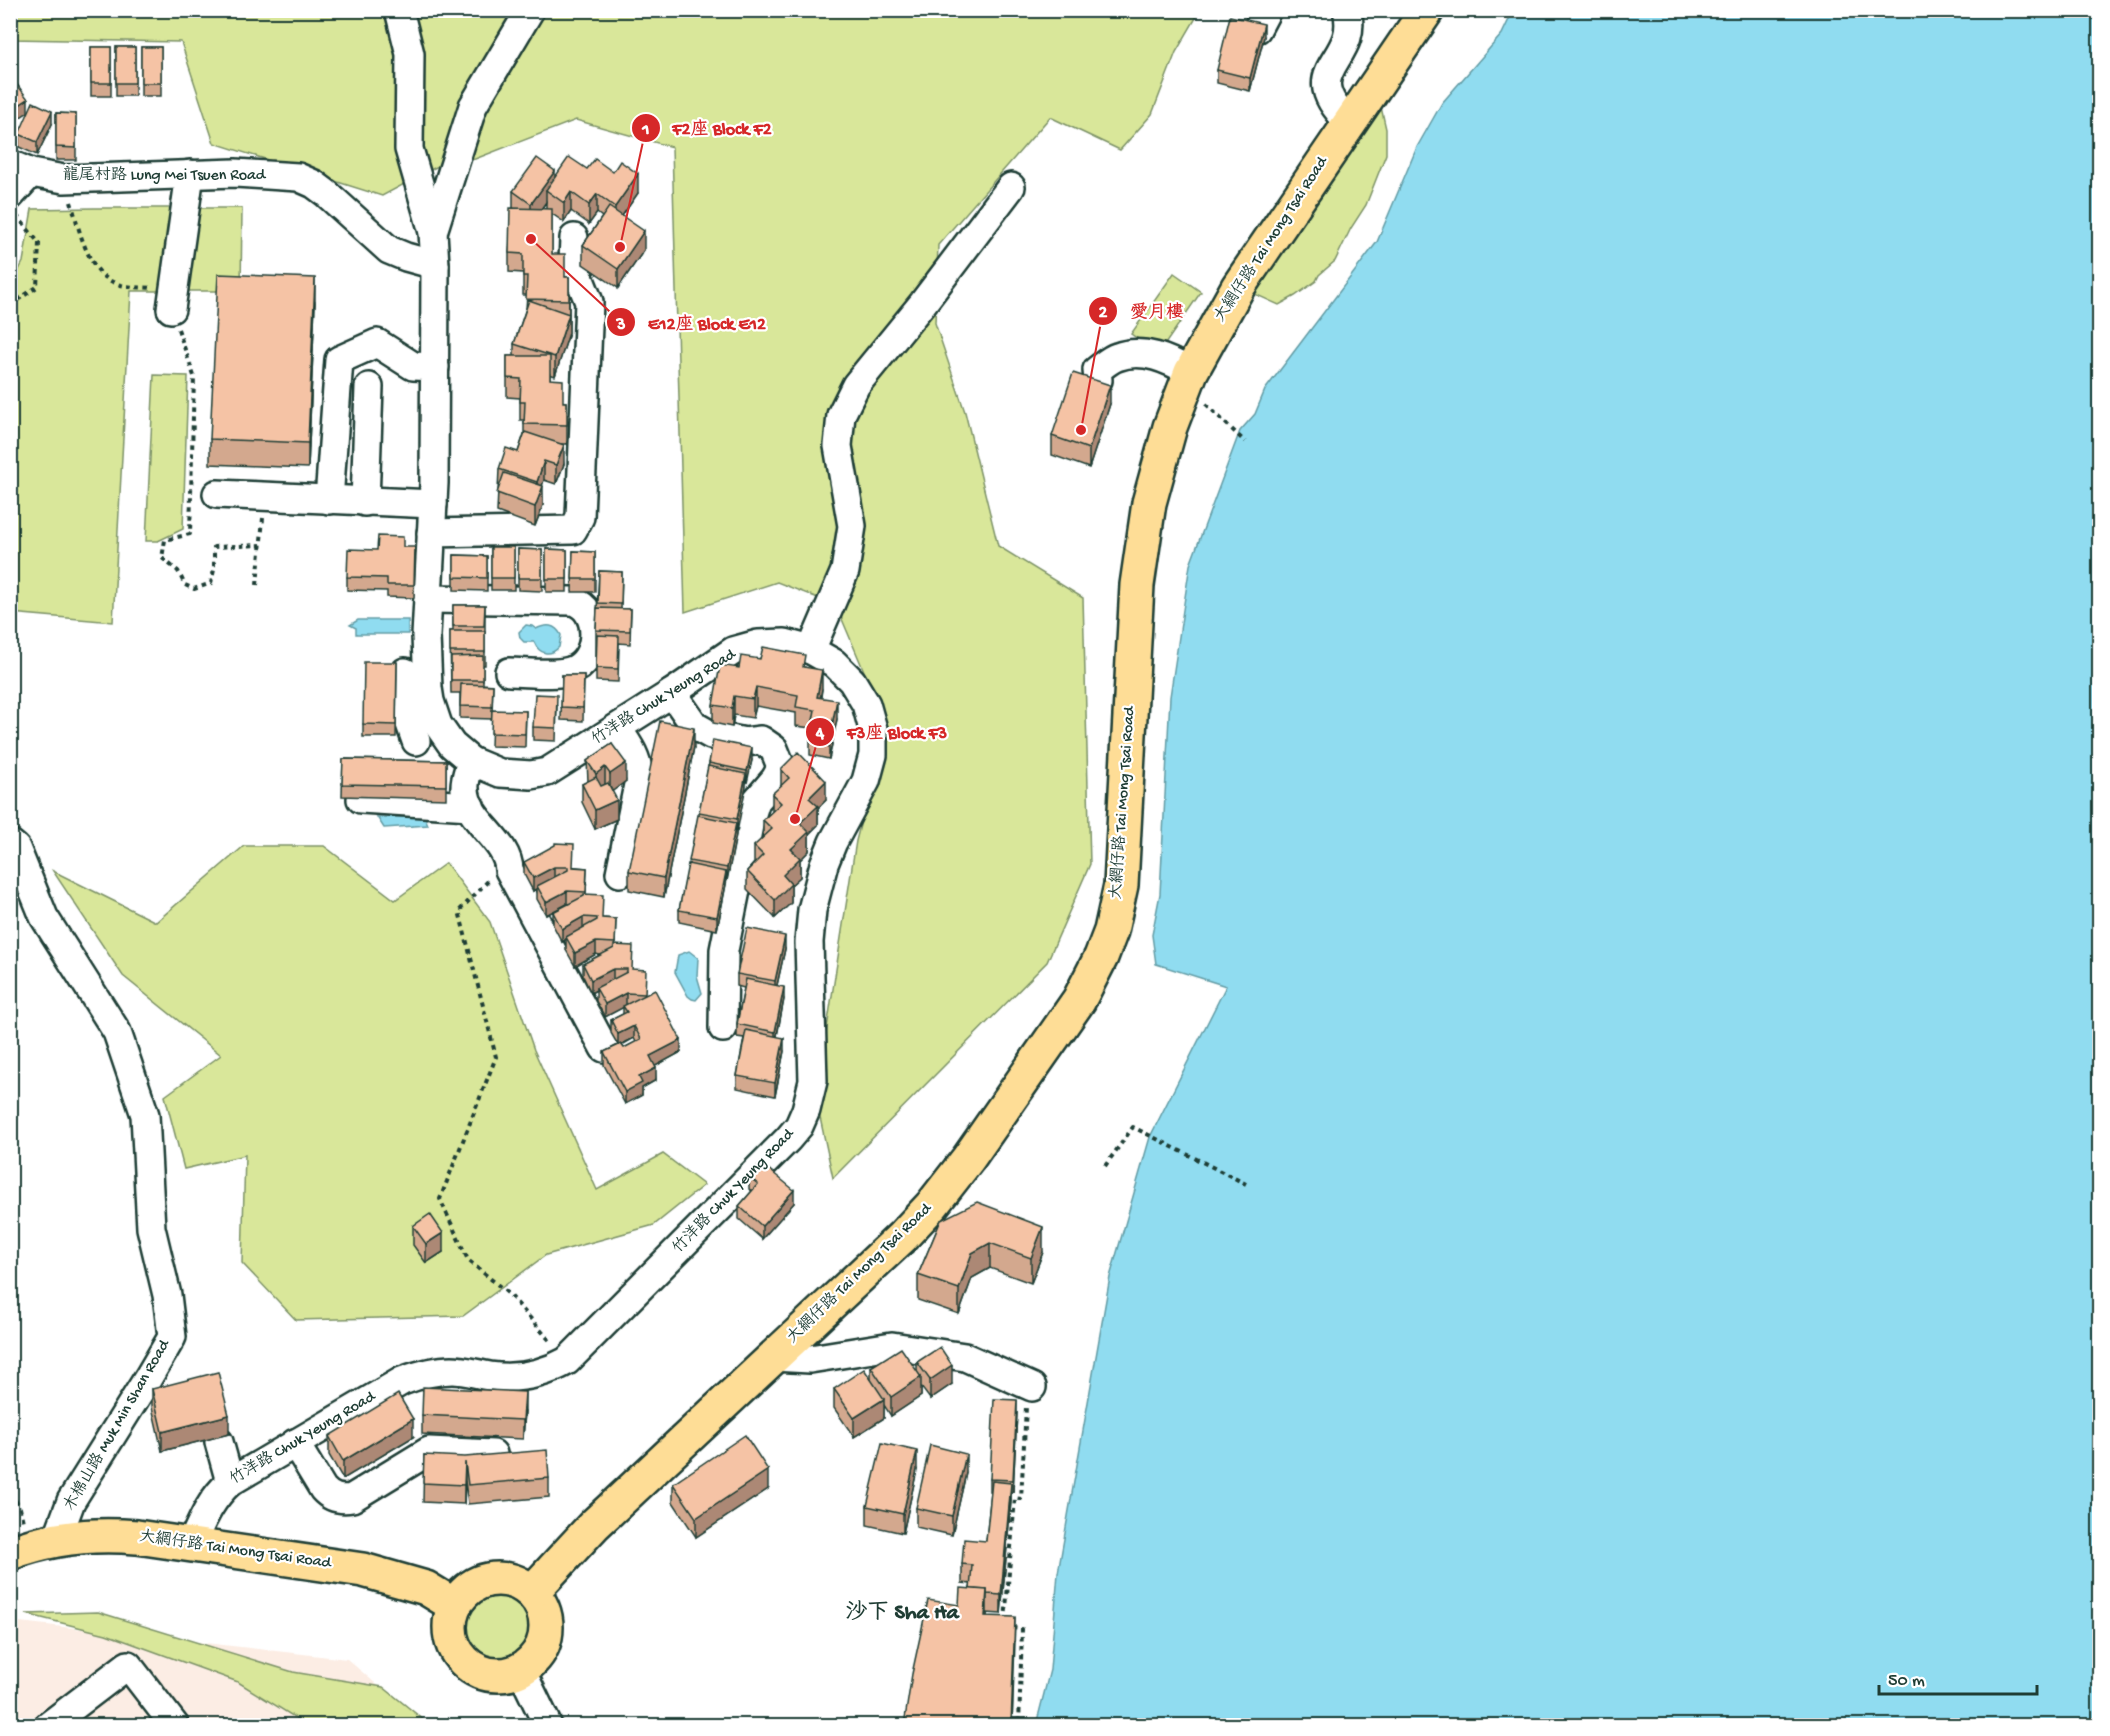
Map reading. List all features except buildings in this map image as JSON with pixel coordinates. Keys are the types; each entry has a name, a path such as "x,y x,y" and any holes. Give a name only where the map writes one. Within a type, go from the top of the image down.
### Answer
{"main road":[{"name":"大網仔路 Tai Mong Tsai Road","path":"532,1592 594,1524 902,1237 932,1205 968,1159 1070,1015 1101,957 1111,931 1121,885 1140,556 1149,503 1170,427 1188,379 1223,311 1256,257 1427,10"},
{"name":"大網仔路 Tai Mong Tsai Road","path":"33,1546 110,1535 191,1545 363,1570 426,1588 454,1605"},
{"path":"489,1579 505,1579 519,1583 532,1592 544,1611 546,1634 542,1648 533,1661 521,1670 506,1675 491,1675 476,1671 454,1650 449,1635 449,1620 454,1605 463,1593 475,1584 489,1579"}],"street":[{"name":"竹洋路 Chuk Yeung Road","path":"191,1545 209,1505 218,1492 230,1482 386,1389 418,1375 452,1370 503,1378 536,1375 567,1361 788,1139 799,1126 809,1103 813,1081 809,942 812,910 824,864 833,842 866,781 873,755 873,729 866,704 852,681 834,663 811,650 785,643 758,644 733,651 672,693 547,772 515,776 492,771 471,761 452,745 438,725 419,708 426,636 433,504 435,265 433,232 409,149 410,54 399,10"},
{"path":"433,232 473,106 530,10"},
{"path":"1347,10 1350,23 1348,39 1327,74 1326,84 1327,94 1336,110 1350,123"},
{"path":"10,196 21,168"},
{"name":"龍尾村路 Lung Mei Tsuen Road","path":"21,168 64,179 235,173 298,177 314,184 326,193 389,250 435,265"},
{"path":"173,299 190,174"},
{"path":"811,650 845,571 852,526 838,446 841,415 856,386 916,312 1011,187"},
{"path":"431,533 573,530 580,517 589,302 573,262 574,238"},
{"path":"329,500 339,360 377,343 413,366 435,367"},
{"path":"1098,380 1097,370 1116,357 1138,353 1166,358 1188,379"},
{"path":"365,501 369,387"},
{"path":"217,494 433,504"},
{"path":"428,599 572,602 578,603 588,611 594,627 592,644 588,656 578,668 559,673 509,672"},
{"path":"405,672 419,708 416,741"},
{"path":"672,693 695,726 711,735 745,742 761,740 774,749 780,764 775,779 762,792 752,810 739,928 724,950 723,1028"},
{"path":"618,728 633,751 639,770 639,780 620,873"},
{"path":"471,761 465,789 470,806 509,865 604,1048"},
{"path":"361,799 470,806"},
{"name":"木棉山路 Muk Min Shan Road","path":"10,843 16,848 44,917 117,1032 145,1115 151,1228 167,1295 172,1337 71,1502 33,1546"},
{"path":"782,937 809,942"},
{"path":"773,1357 810,1359 892,1346 965,1357 1032,1387"},
{"path":"219,1442 230,1482"},
{"path":"295,1443 323,1489 339,1499 352,1498 429,1451 493,1454"},
{"path":"48,1725 76,1717 128,1665 175,1725"},
{"path":"521,1670 548,1725"}],"path":[{"path":"64,179 80,231 98,270 112,282 173,299"},
{"path":"10,213 18,217 39,243 37,287 10,305"},
{"path":"1188,379 1196,394 1245,442"},
{"path":"257,585 264,496"},
{"path":"509,865 459,912 496,1057 440,1199 468,1260 510,1295 567,1361"},
{"path":"1105,1166 1133,1127 1246,1184"},
{"path":"1019,1725 1022,1629 1005,1628 1015,1498 1021,1499 1025,1410 1032,1387"},
{"path":"10,1492 20,1508 33,1546"}],"shaded area":[{"path":"11,1621 347,1659 424,1725 11,1726"}],"green space":[{"path":"11,10 1200,11 1176,52 1152,114 1120,150 1050,117 938,245 935,323 965,412 998,546 1083,598 1090,864 1047,962 833,1178 816,1099 856,841 886,723 836,605 777,582 685,612 672,147 576,120 475,159 436,167 382,196 214,143 181,42 11,39"},
{"path":"1381,107 1386,129 1386,154 1366,205 1351,228 1335,261 1319,275 1316,281 1279,305 1246,290 1264,260 1309,214 1327,189 1345,147"},
{"path":"242,208 241,291 131,291 113,622 11,613 11,285 23,262 32,209"},
{"path":"1174,273 1201,292 1159,353 1131,334"},
{"path":"154,375 188,376 183,529 158,541 146,541"},
{"path":"244,846 324,846 395,900 446,863 490,922 534,1050 597,1190 663,1154 704,1185 654,1225 546,1255 463,1316 296,1320 242,1263 245,1155 184,1169 165,1096 221,1055 123,976 53,871 156,922"},
{"path":"498,1596 510,1598 520,1605 527,1615 529,1627 527,1639 520,1649 510,1656 498,1658 486,1656 476,1649 469,1639 467,1627 469,1615 476,1605 486,1598"},
{"path":"98,1612 293,1672 383,1687 430,1725 307,1725 238,1682 106,1634 26,1614"}],"water":[{"path":"1513,11 2099,11 2099,1725 1036,1725 1050,1670 1058,1573 1110,1277 1150,1137 1226,986 1156,964 1152,935 1160,894 1170,697 1190,565 1240,431 1255,414 1265,390 1377,242 1417,147 1442,103 1502,34"},
{"path":"358,620 408,620 408,634 356,634 356,628 350,625"},
{"path":"526,625 536,629 547,626 556,629 561,635 559,647 552,652 545,653 534,642 524,642 519,632"},
{"path":"377,817 425,817 428,825 384,828"},
{"path":"689,951 698,958 697,976 702,993 696,1000 688,996 675,972 678,955"}],"place":[{"name":"E12座 Block E12","path":"531,239"},
{"name":"F2座 Block F2","path":"620,247"},
{"name":"愛月樓","path":"1081,430"},
{"name":"F3座 Block F3","path":"795,819"}],"district":[{"name":"沙下 Sha Ha","path":"902,1614"}]}
